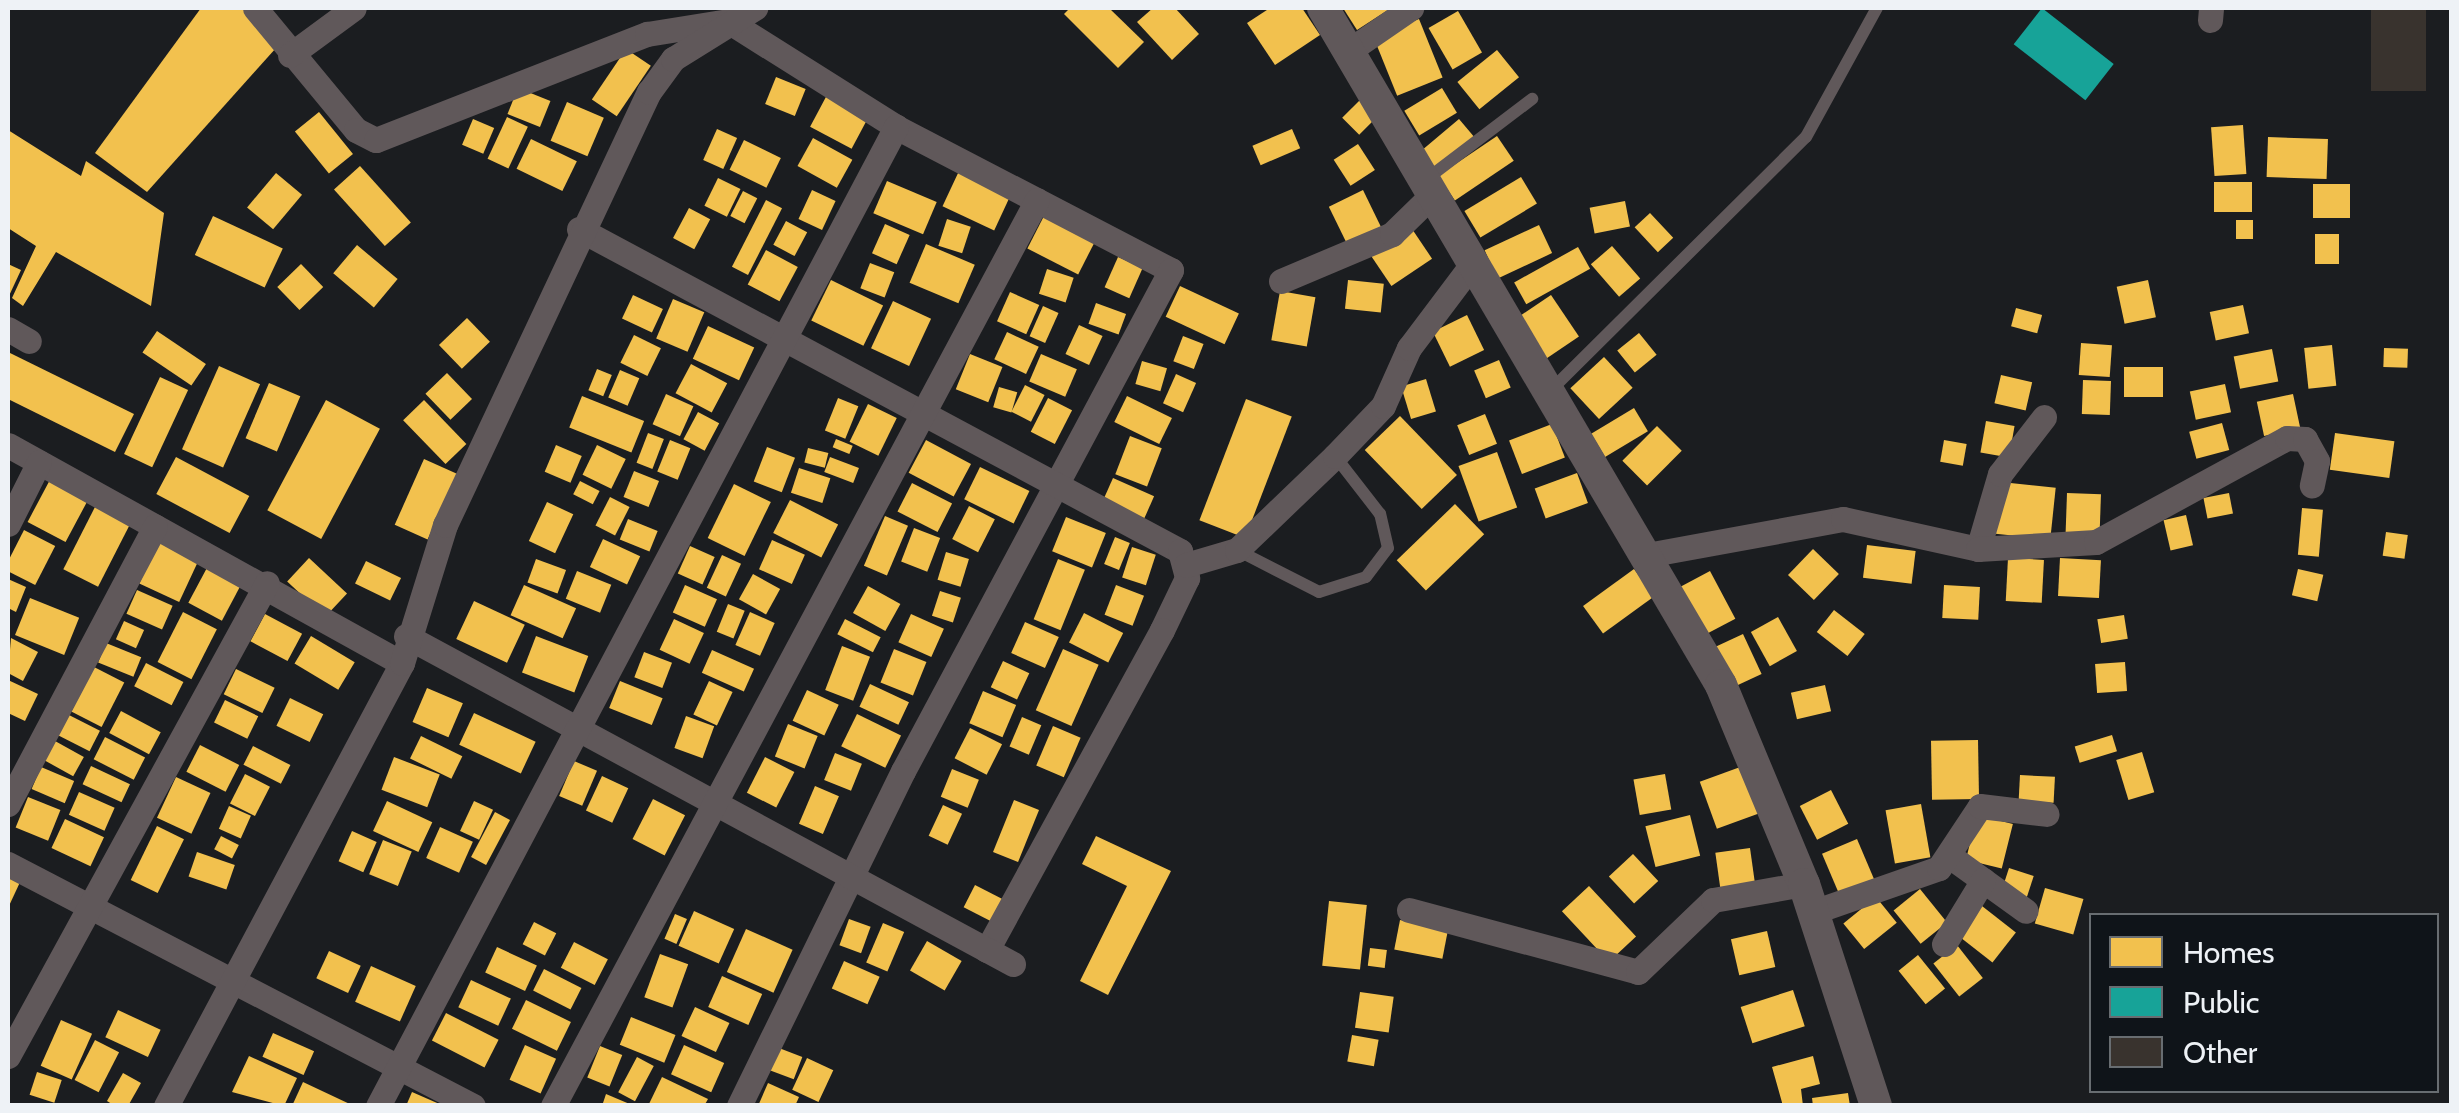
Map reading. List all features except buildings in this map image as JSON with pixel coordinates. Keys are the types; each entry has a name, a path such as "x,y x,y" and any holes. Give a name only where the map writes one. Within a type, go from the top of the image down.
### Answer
{"street":[{"path":"254,8 290,56 356,130 376,140 647,34 728,21 896,127 1170,270 852,874 738,1106"},
{"path":"290,56 354,8"},
{"path":"166,1106 402,663 406,636 446,524 579,229 657,81 728,21 755,8"},
{"path":"1322,8 1544,396 1647,556 1721,685 1809,898 1876,1106"},
{"path":"1348,52 1411,8"},
{"path":"378,1106 572,729 896,127"},
{"path":"1282,281 1392,234 1426,190"},
{"path":"553,1106 1037,200"},
{"path":"579,229 1180,551 1186,564 1162,630 987,950"},
{"path":"1186,564 1237,550 1384,406 1409,348 1470,267"},
{"path":"1978,550 2000,474 2044,417"},
{"path":"1647,556 1844,519 1978,550 2096,542 2287,438 2311,450 2312,485"},
{"path":"8,445 267,583 325,627 402,663"},
{"path":"8,524 40,462"},
{"path":"8,804 155,526"},
{"path":"8,1056 267,583"},
{"path":"406,636 1012,964"},
{"path":"1409,910 1638,972 1713,900 1809,898 1922,876 1951,857 1980,806 2047,814"},
{"path":"1951,857 2026,912"},
{"path":"8,864 473,1106"},
{"path":"1944,944 1983,880"}],"lane":[{"path":"1544,396 1806,137 1877,8"},
{"path":"1426,190 1532,99"},
{"path":"1237,550 1320,592 1366,577 1388,548 1380,514 1336,456"}]}
